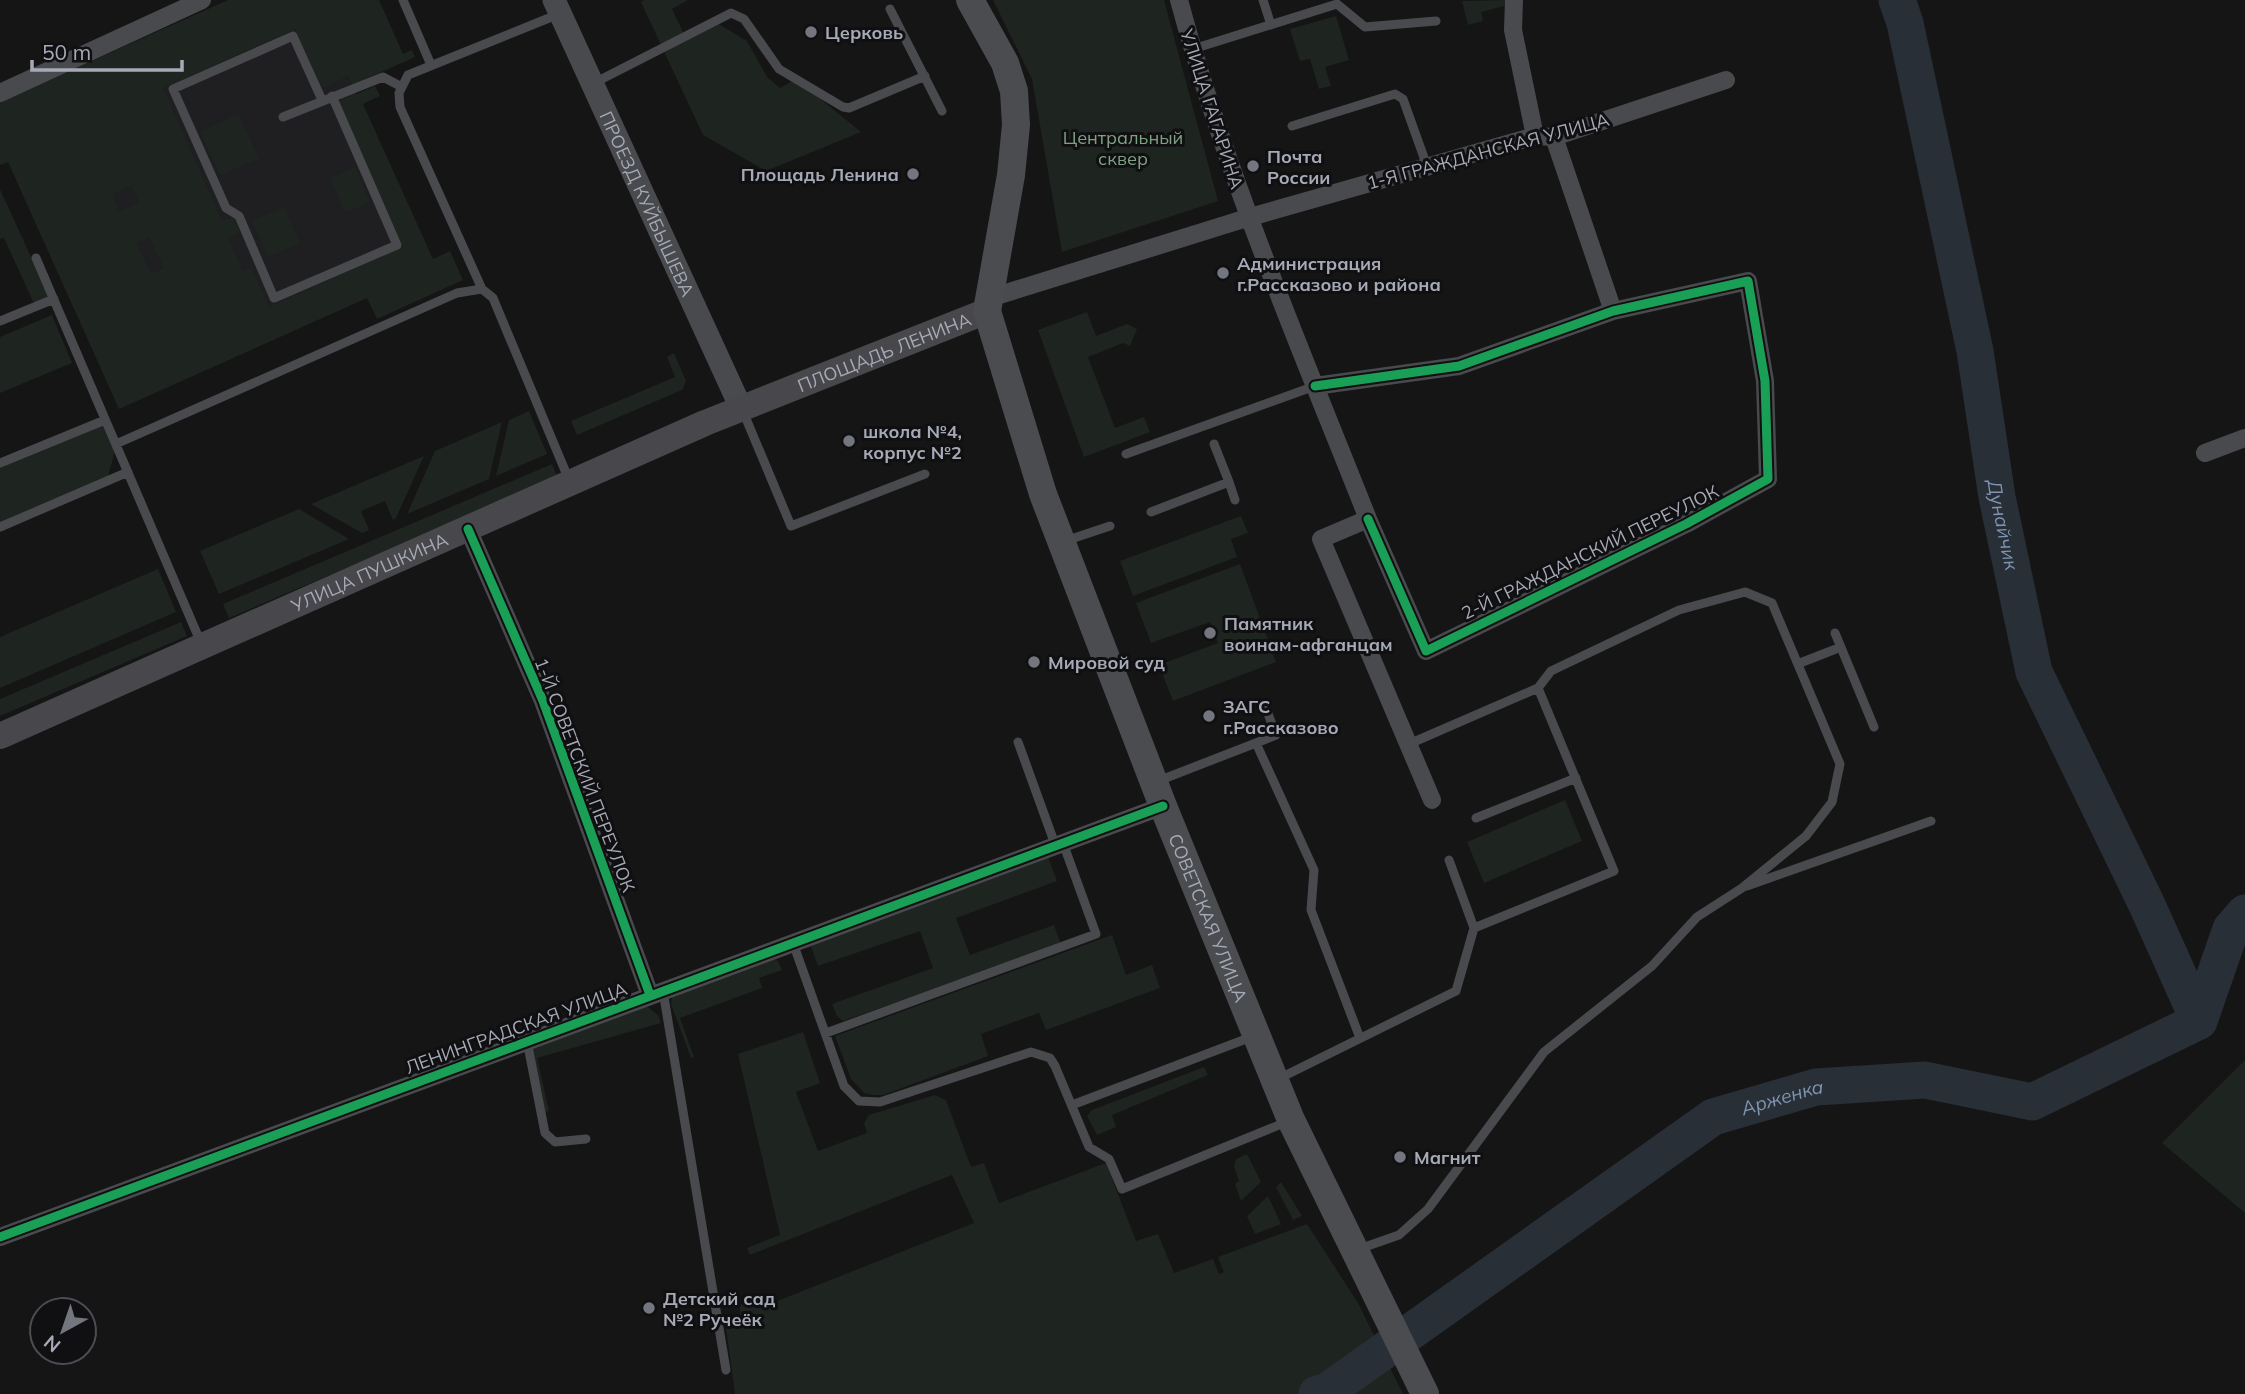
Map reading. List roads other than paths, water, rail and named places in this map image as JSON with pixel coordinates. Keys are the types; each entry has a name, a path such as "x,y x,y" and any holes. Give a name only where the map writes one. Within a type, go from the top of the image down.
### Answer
{"main road":[{"path":"970,0 1005,63 1014,91 1016,125 988,304"},
{"name":"СОВЕТСКАЯ УЛИЦА","path":"988,304 998,348 1021,421"},
{"name":"ПЛОЩАДЬ ЛЕНИНА","path":"741,408 988,304"},
{"name":"СОВЕТСКАЯ УЛИЦА","path":"998,348 1061,542 1158,795 1291,1120 1425,1394"},
{"name":"УЛИЦА ПУШКИНА","path":"0,736 741,408"}],"street":[{"path":"0,93 201,0"},
{"name":"УЛИЦА ГАГАРИНА","path":"1179,0 1247,218 1368,519 1426,651"},
{"path":"1514,0 1513,30 1535,136"},
{"name":"ПРОЕЗД КУЙБЫШЕВА","path":"557,7 741,408"},
{"name":"1-Я ГРАЖДАНСКАЯ УЛИЦА","path":"988,304 1247,218 1535,136 1553,137 1726,80"},
{"path":"1315,386 1459,366 1613,311 1553,137"},
{"name":"2-Й ГРАЖДАНСКИЙ ПЕРЕУЛОК","path":"1426,651 1686,524 1768,479 1765,381 1748,281 1613,311"},
{"path":"2205,453 2245,438"},
{"path":"1368,519 1321,539 1432,800"},
{"name":"1-Й СОВЕТСКИЙ ПЕРЕУЛОК","path":"468,529 542,701 656,993"},
{"name":"ЛЕНИНГРАДСКАЯ УЛИЦА","path":"0,1237 1060,845 1158,795"}],"lane":[{"path":"403,0 431,65"},
{"path":"1263,0 1271,25"},
{"path":"1193,49 1337,4 1365,27 1436,21"},
{"path":"557,7 408,75 400,86 400,107 482,289 493,299 570,482"},
{"path":"890,9 942,111"},
{"path":"593,83 731,13 744,19 779,69 843,107 849,108 925,76"},
{"path":"321,100 293,36 173,89 226,208 239,216 274,298 397,245 332,96"},
{"path":"283,117 383,77 400,86"},
{"path":"1292,126 1395,94 1403,99 1427,166"},
{"path":"36,258 203,648"},
{"path":"116,444 457,293 482,289"},
{"path":"0,321 54,299"},
{"path":"1126,454 1315,386"},
{"path":"741,408 791,526 925,474"},
{"path":"0,463 106,420"},
{"path":"1214,444 1235,500"},
{"path":"0,527 128,472"},
{"path":"1151,512 1229,482"},
{"path":"1061,542 1110,526"},
{"path":"1355,1253 1399,1235 1428,1209 1544,1052 1652,966 1698,918 1742,888 1818,824 1836,790 1840,764 1800,663 1772,603 1745,592 1679,610 1551,671 1538,688 1409,744"},
{"path":"1835,633 1874,727"},
{"path":"1800,663 1841,647"},
{"path":"1474,928 1615,870 1538,688"},
{"path":"1158,795 1276,735 1264,703"},
{"path":"826,1033 1096,934 1018,742"},
{"path":"1256,743 1314,870 1311,910 1360,1038"},
{"path":"1476,818 1576,778"},
{"path":"1742,888 1931,821"},
{"path":"1275,1081 1456,991 1474,928 1449,860"},
{"path":"793,943 844,1086 859,1101 880,1102 1031,1052 1050,1058 1089,1147 1110,1159 1122,1189 1291,1120"},
{"path":"656,993 726,1370"},
{"path":"1072,1105 1256,1035"},
{"path":"527,1041 545,1133 555,1142 586,1139"}],"waterway":[{"name":"Дунайчик","path":"1897,0 1905,23 1975,351 1997,497 2034,672 2147,905 2199,1021"},
{"name":"Арженка","path":"1317,1394 1326,1392 1713,1117 1816,1087 1925,1080 2032,1102 2199,1021 2231,929 2245,913"}],"place":[{"name":"Церковь","path":"811,32"},
{"name":"Почта России","path":"1253,166"},
{"name":"Площадь Ленина","path":"913,174"},
{"name":"Администрация г.Рассказово и района","path":"1223,273"},
{"name":"школа №4, корпус №2","path":"849,441"},
{"name":"Памятник воинам-афганцам","path":"1210,633"},
{"name":"Мировой суд","path":"1034,662"},
{"name":"ЗАГС г.Рассказово","path":"1209,716"},
{"name":"Магнит","path":"1400,1157"},
{"name":"Детский сад №2 Ручеёк","path":"649,1308"}],"park label":[{"name":"Центральный сквер","path":"1123,147"}]}
